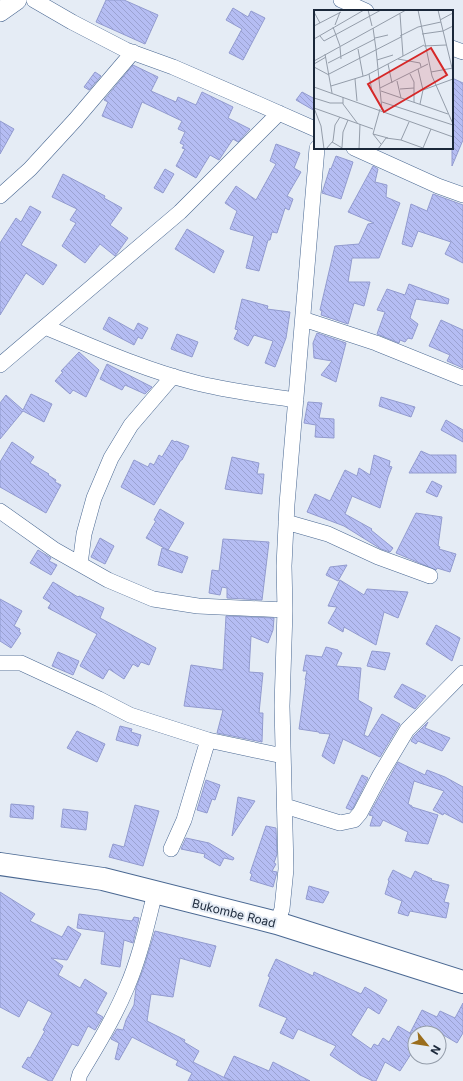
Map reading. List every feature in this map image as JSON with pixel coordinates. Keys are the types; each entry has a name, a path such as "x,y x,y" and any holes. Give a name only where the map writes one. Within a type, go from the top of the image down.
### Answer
{"main road":[{"name":"Bukombe Road","path":"0,864 103,879 277,923 463,982"}],"street":[{"path":"0,12 17,0"},
{"path":"34,0 72,22 133,52 173,67 314,130"},
{"path":"341,0 364,10"},
{"path":"453,48 463,52"},
{"path":"0,196 30,169 75,120 133,52"},
{"path":"0,365 180,212 279,113"},
{"path":"277,923 282,909 286,869 282,706 286,522 317,149"},
{"path":"356,149 463,195"},
{"path":"302,319 376,343 463,378"},
{"path":"45,327 126,361 193,382 235,391 296,400"},
{"path":"80,564 84,534 94,498 111,458 131,425 173,376"},
{"path":"2,517 108,580 153,599 198,606 285,610"},
{"path":"286,522 328,534 378,557 430,576"},
{"path":"0,663 21,663 130,715 208,740 283,756"},
{"path":"285,806 340,823 354,820 360,813 380,775 408,730 463,673"},
{"path":"171,849 184,820 208,740"},
{"path":"78,1081 80,1074 105,1032 128,986 141,948 155,893"}],"building":[{"path":"106,0 124,0 158,15 145,44 96,22"},
{"path":"233,8 248,17 251,11 265,18 243,60 229,53 242,29 226,20"},
{"path":"133,65 158,77 151,91 176,102 178,97 196,105 202,92 233,107 228,118 250,129 238,142 233,139 219,160 210,155 196,178 176,166 185,149 182,148 184,145 180,143 185,132 178,129 182,121 142,102 132,128 102,116 108,102 104,100"},
{"path":"95,72 101,76 89,90 84,87"},
{"path":"453,78 463,83 463,140 452,166"},
{"path":"302,92 314,98 314,110 296,100"},
{"path":"0,121 14,129 0,154"},
{"path":"276,144 300,153 294,168 301,172 287,196 293,199 289,210 285,208 277,233 272,232 270,240 268,240 259,271 246,268 254,236 230,229 237,211 225,203 236,186 256,200 276,164 270,161"},
{"path":"336,156 353,162 341,199 322,193 330,168 331,169"},
{"path":"373,166 378,169 375,182 387,185 386,197 400,203 379,258 352,258 348,282 370,282 364,306 354,303 348,324 321,315 322,311 320,310 335,246 359,244 368,224 374,223 348,212"},
{"path":"165,169 174,174 163,193 154,188"},
{"path":"63,174 105,196 104,198 122,208 110,225 128,238 115,256 100,244 85,263 62,246 76,223 70,220 77,209 52,197"},
{"path":"433,194 463,205 463,263 445,254 451,242 418,231 412,247 402,244 411,204 427,211"},
{"path":"30,206 41,212 21,245 57,265 43,285 26,273 0,315 0,243 16,218 21,222"},
{"path":"187,229 224,251 214,273 175,249"},
{"path":"409,284 449,299 448,304 416,299 410,318 418,324 412,339 408,338 405,342 400,340 399,343 377,334 385,312 377,310 387,289 405,295"},
{"path":"242,299 268,306 267,309 290,312 286,338 275,367 265,363 273,341 254,335 248,346 234,339 238,330 235,329"},
{"path":"109,317 134,331 138,323 148,328 142,339 138,337 134,345 103,329"},
{"path":"441,320 463,330 463,368 447,361 450,355 429,346"},
{"path":"317,333 346,343 336,382 321,375 332,361 314,358 313,343"},
{"path":"177,334 198,342 192,357 171,349"},
{"path":"79,352 99,370 86,397 73,390 70,394 55,381 63,372 61,371"},
{"path":"107,364 152,387 145,394 125,385 122,390 100,379"},
{"path":"31,394 52,404 44,422 23,411 0,439 0,403 6,395 23,410"},
{"path":"381,397 415,407 411,417 379,406"},
{"path":"308,402 322,403 319,418 334,419 334,438 315,437 316,425 304,423"},
{"path":"446,420 463,430 463,442 441,430"},
{"path":"172,440 189,446 154,505 121,487 134,460 148,467 150,463 154,465 159,455 162,457"},
{"path":"12,442 34,457 30,463 49,474 48,475 56,480 55,482 61,485 46,513 0,487 0,462"},
{"path":"421,451 430,455 456,455 456,473 409,473"},
{"path":"374,455 390,461 389,466 392,467 380,508 352,496 345,514 372,529 371,530 393,548 390,552 381,549 344,526 307,512 315,494 330,501 345,470 357,476 359,468 370,475"},
{"path":"232,457 259,463 257,474 264,474 262,494 225,489"},
{"path":"432,481 442,486 437,497 426,492"},
{"path":"160,509 184,523 168,550 146,538 156,521 154,520"},
{"path":"416,513 442,517 438,546 440,547 439,549 456,554 450,572 437,568 436,570 396,553"},
{"path":"100,538 114,546 105,564 91,557"},
{"path":"223,539 269,542 262,600 227,598 227,588 222,587 220,595 209,593 212,570 219,571"},
{"path":"162,548 188,557 182,573 158,565"},
{"path":"38,550 51,558 49,561 57,565 51,575 30,563"},
{"path":"347,565 338,581 326,575 330,567"},
{"path":"340,580 364,595 367,589 408,592 398,618 384,612 376,645 344,627 343,632 328,623 337,607 328,606"},
{"path":"53,582 78,597 79,596 104,608 100,618 156,648 149,665 141,662 138,667 133,664 124,679 109,669 103,679 80,666 97,634 48,608 51,603 43,598"},
{"path":"0,599 22,611 14,626 20,629 19,632 21,633 11,648 0,641"},
{"path":"226,616 274,618 273,630 268,643 251,636 249,672 263,673 259,713 263,713 262,742 217,733 223,710 184,706 191,665 223,670"},
{"path":"436,625 460,638 452,661 426,644"},
{"path":"326,647 338,650 342,653 336,666 361,668 358,700 372,708 364,735 368,737 382,714 400,724 380,757 343,739 334,764 322,756 330,734 299,729 307,671 303,671 306,655 322,657"},
{"path":"372,651 390,653 385,670 367,666"},
{"path":"58,652 79,661 73,675 52,666"},
{"path":"402,684 426,696 415,709 394,697"},
{"path":"428,722 425,728 450,738 442,751 418,741 416,744 411,741"},
{"path":"120,726 132,729 131,732 141,735 138,746 116,740"},
{"path":"77,731 105,744 97,762 67,748"},
{"path":"398,762 425,775 427,770 445,777 463,787 463,823 444,813 443,815 433,810 444,791 414,781 408,804 412,807 438,815 428,844 405,841 408,832 383,820 380,826 370,826 373,816 369,815"},
{"path":"362,775 368,778 351,810 346,808"},
{"path":"206,780 220,785 215,800 212,799 207,813 197,810"},
{"path":"238,797 255,801 232,836"},
{"path":"11,804 34,806 33,819 10,817"},
{"path":"135,805 159,811 143,866 109,857 113,844 124,847"},
{"path":"63,809 88,812 86,830 61,827"},
{"path":"266,826 276,828 277,854 274,863 276,864 272,871 277,872 273,887 250,880 252,874 250,873"},
{"path":"186,838 209,843 234,858 233,860 224,858 220,866 204,857 205,854 181,849"},
{"path":"393,870 411,879 415,871 432,879 431,880 449,885 444,902 449,903 446,918 410,911 408,916 398,913 402,901 385,894 388,880"},
{"path":"309,886 329,892 323,903 306,899"},
{"path":"0,892 35,914 30,921 62,937 68,926 81,934 67,960 51,958 63,966 58,975 80,988 85,979 107,993 96,1013 103,1017 95,1030 88,1026 78,1046 72,1044 52,1081 49,1081 22,1067 28,1057 30,1058 45,1031 43,1030 52,1013 28,1000 19,1017 0,1007"},
{"path":"79,914 132,921 134,917 139,918 133,943 124,940 120,967 101,964 105,932 77,928"},
{"path":"155,931 216,946 210,967 180,958 173,997 151,994 147,1021 185,1040 184,1042 199,1051 193,1062 231,1081 188,1081 192,1073 176,1065 178,1061 132,1037 119,1060 115,1059 119,1043 111,1039 117,1029 123,1030 126,1020 134,1005 136,988"},
{"path":"276,959 313,976 314,972 361,994 365,987 387,1000 379,1014 368,1007 351,1035 371,1049 374,1044 378,1046 383,1038 389,1042 398,1026 407,1031 407,1060 400,1071 385,1062 376,1081 373,1081 360,1075 330,1055 336,1046 298,1029 293,1039 280,1033 287,1018 259,1006 270,977 268,976"},
{"path":"463,1003 463,1033 457,1043 447,1037 447,1025 414,1025 422,1010 437,1017 440,1011 455,1018"},
{"path":"234,1056 269,1071 273,1062 310,1081 233,1081 224,1077"}]}
